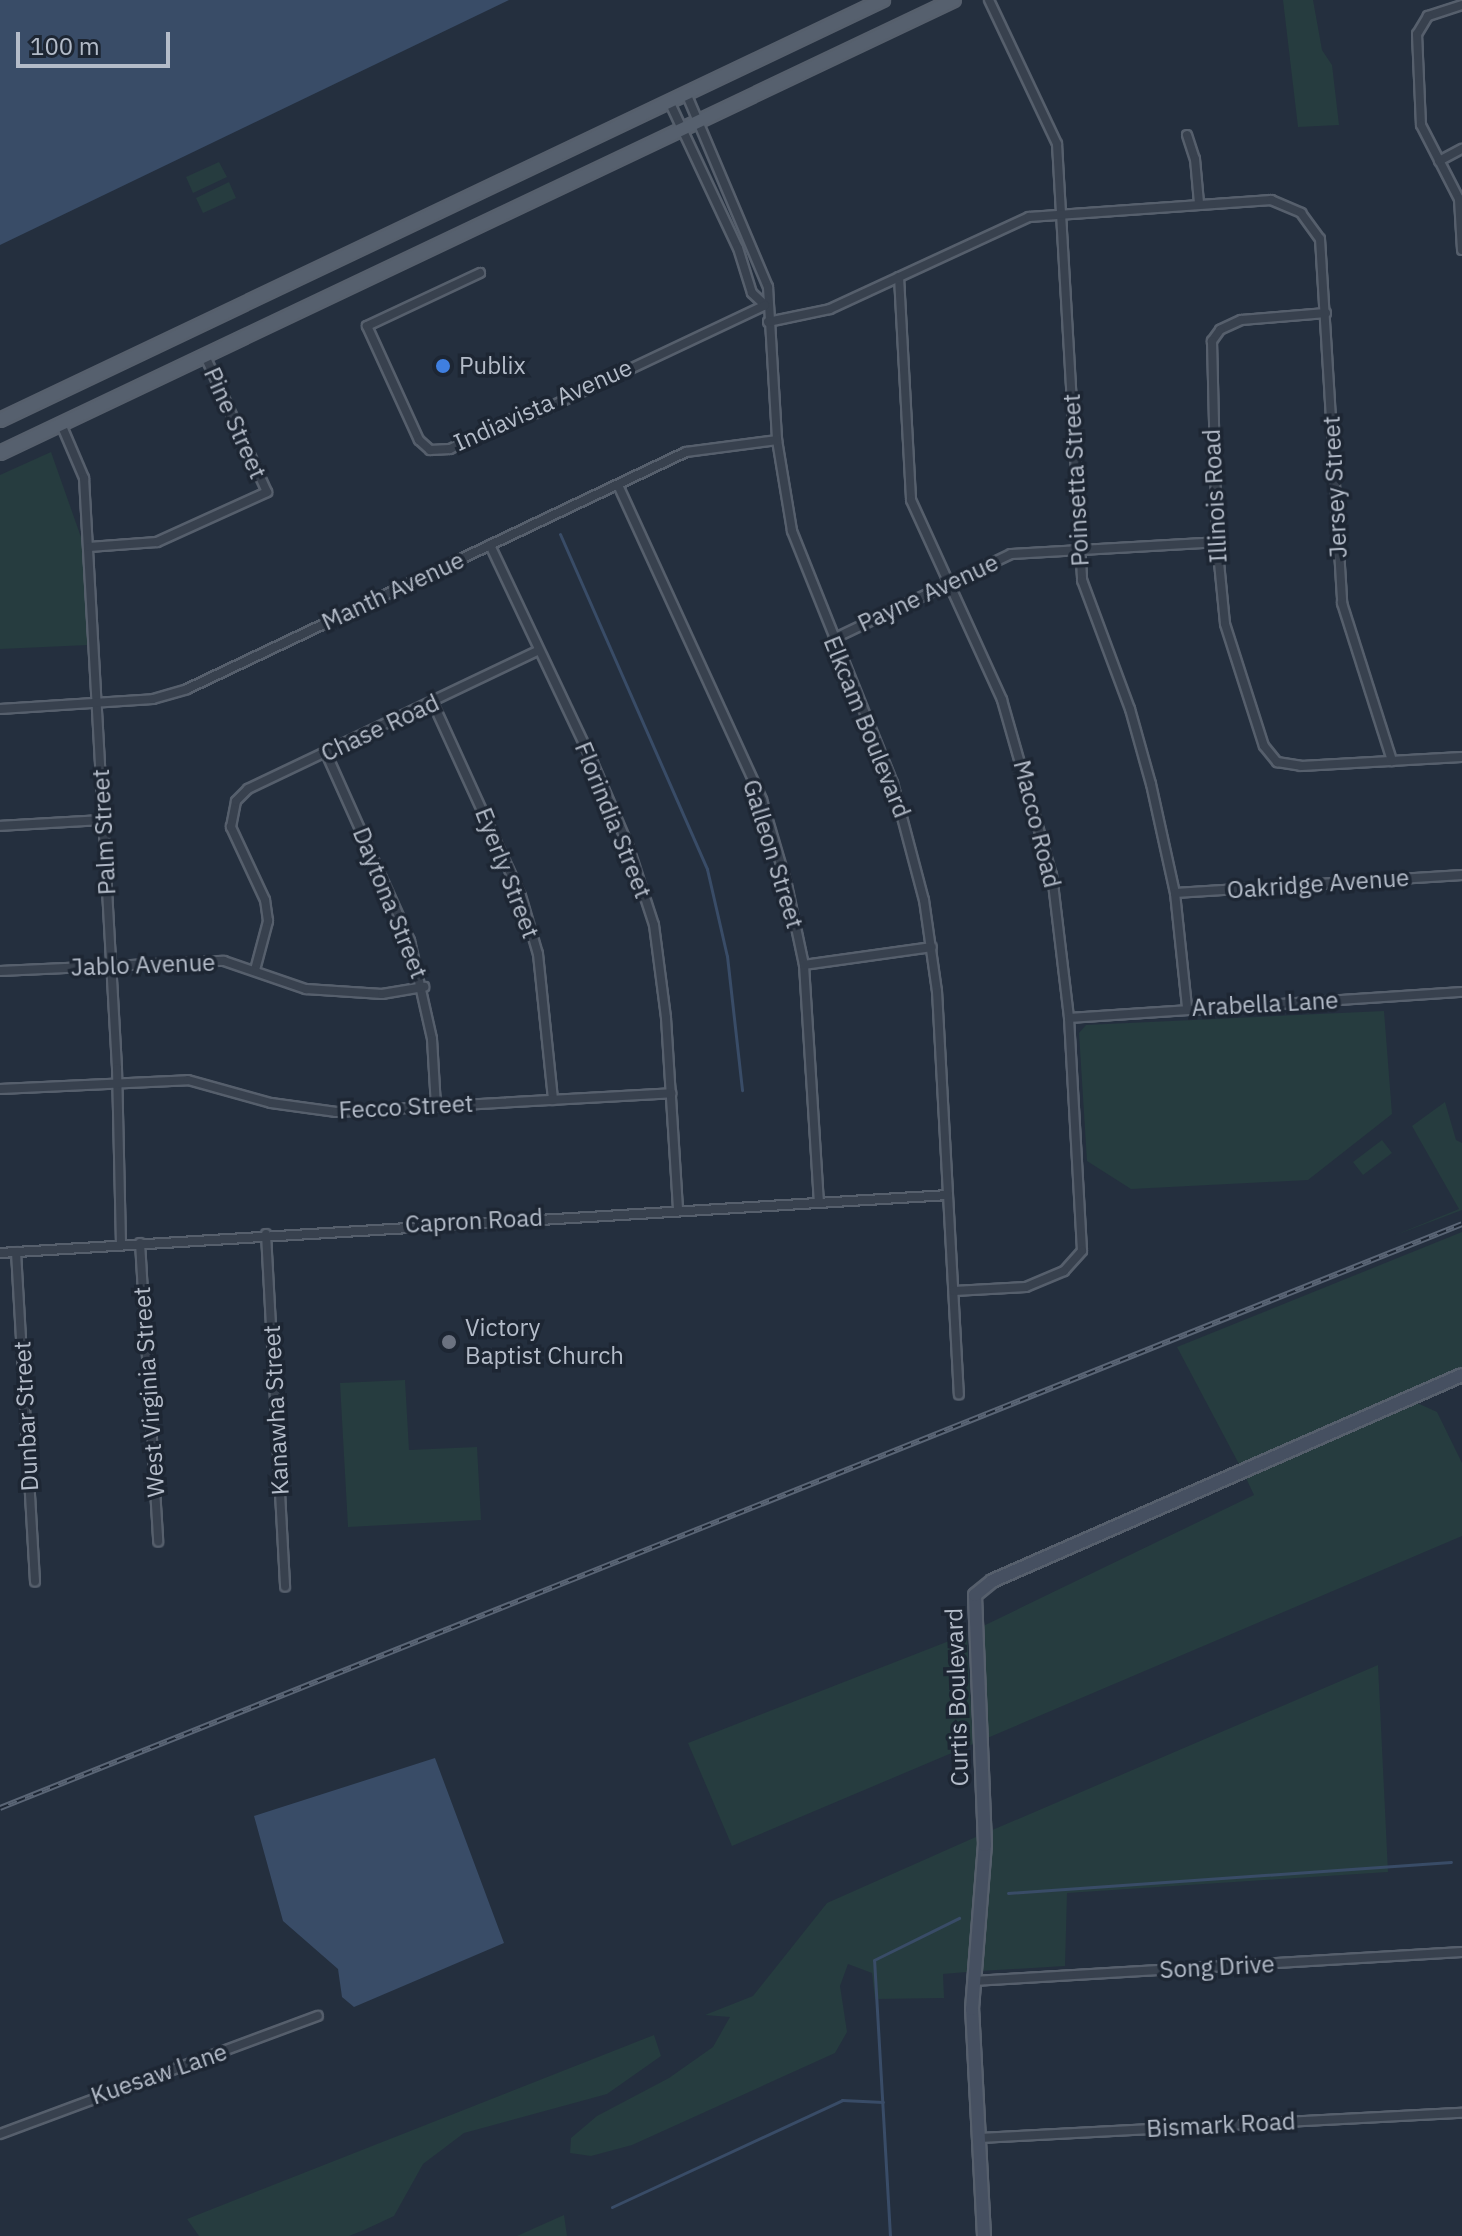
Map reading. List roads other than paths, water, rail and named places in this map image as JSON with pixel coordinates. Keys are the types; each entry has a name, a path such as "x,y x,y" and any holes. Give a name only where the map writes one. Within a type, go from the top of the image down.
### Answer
{"main road":[{"path":"0,420 883,0"},
{"path":"0,453 954,0"}],"street":[{"name":"Poinsetta Street","path":"989,0 1057,144 1082,580 1130,709 1175,893 1187,1008"},
{"path":"1462,5 1447,6 1428,16 1417,34 1421,125 1459,199 1462,250"},
{"name":"Elkcam Boulevard","path":"686,93 759,259 768,287 765,305 777,440 792,531 893,783 912,842 932,947 959,1394"},
{"name":"Elkcam Boulevard","path":"669,101 738,248 752,293 765,305"},
{"path":"768,322 830,309 1029,217 1061,211 1199,203 1195,159 1187,135"},
{"path":"1439,161 1462,149"},
{"name":"Jersey Street","path":"1199,203 1271,200 1301,213 1320,239 1342,603 1392,761"},
{"name":"Indiavista Avenue","path":"480,273 367,326 419,440 430,450 450,449 518,416 537,413 765,305"},
{"name":"Macco Road","path":"899,277 911,500 951,582 1002,700 1041,827 1059,923 1069,1018 1082,1251 1064,1271 1036,1284 954,1291"},
{"name":"Illinois Road","path":"1326,313 1241,320 1220,330 1212,341 1217,542 1225,624 1264,746 1277,762 1301,766 1392,761"},
{"name":"Pine Street","path":"89,547 157,542 267,492 205,356"},
{"name":"Palm Street","path":"61,424 84,478 112,964 121,1245"},
{"name":"Manth Avenue","path":"0,709 153,699 187,689 686,452 777,440"},
{"name":"Galleon Street","path":"618,485 762,800 804,965 819,1201"},
{"name":"Payne Avenue","path":"833,639 1011,554 1217,542"},
{"name":"Florindia Street","path":"490,545 628,845 654,925 671,1093 678,1209"},
{"name":"Chase Road","path":"255,970 268,921 265,900 231,827 231,813 248,789 537,651"},
{"name":"Eyerly Street","path":"433,703 521,896 547,1016 553,1100"},
{"name":"Daytona Street","path":"326,753 410,941 424,987 436,1106"},
{"path":"1392,761 1462,757"},
{"path":"0,826 103,820"},
{"name":"Oakridge Avenue","path":"1175,893 1462,875"},
{"path":"804,965 932,947"},
{"name":"Jablo Avenue","path":"0,971 224,961 306,989 382,994 424,987"},
{"name":"Arabella Lane","path":"1069,1018 1462,992"},
{"name":"Fecco Street","path":"0,1089 188,1080 271,1103 336,1112 671,1093"},
{"name":"Capron Road","path":"0,1253 266,1234 948,1195"},
{"name":"Kanawha Street","path":"266,1234 285,1586"},
{"name":"West Virginia Street","path":"140,1243 158,1541"},
{"name":"Dunbar Street","path":"16,1252 35,1581"},
{"name":"Curtis Boulevard","path":"984,2236 972,1982 985,1845 975,1595 992,1581 1462,1375"},
{"name":"Song Drive","path":"972,1982 1462,1952"},
{"name":"Kuesaw Lane","path":"0,2134 318,2016"},
{"name":"Bismark Road","path":"979,2138 1462,2113"}],"water":[{"path":"0,0 509,0 0,245"},
{"path":"435,1758 504,1943 354,2007 342,1997 338,1969 283,1921 254,1816"}],"waterway":[{"path":"560,534 707,869 727,956 742,1090"},
{"path":"1008,1893 1451,1862"},
{"path":"890,2236 874,1960 959,1918"},
{"path":"612,2207 842,2100 883,2102"}],"railway":[{"path":"0,1808 1462,1224"}],"place":[{"name":"Publix","path":"443,366"},
{"name":"Victory Baptist Church","path":"449,1342"}]}
